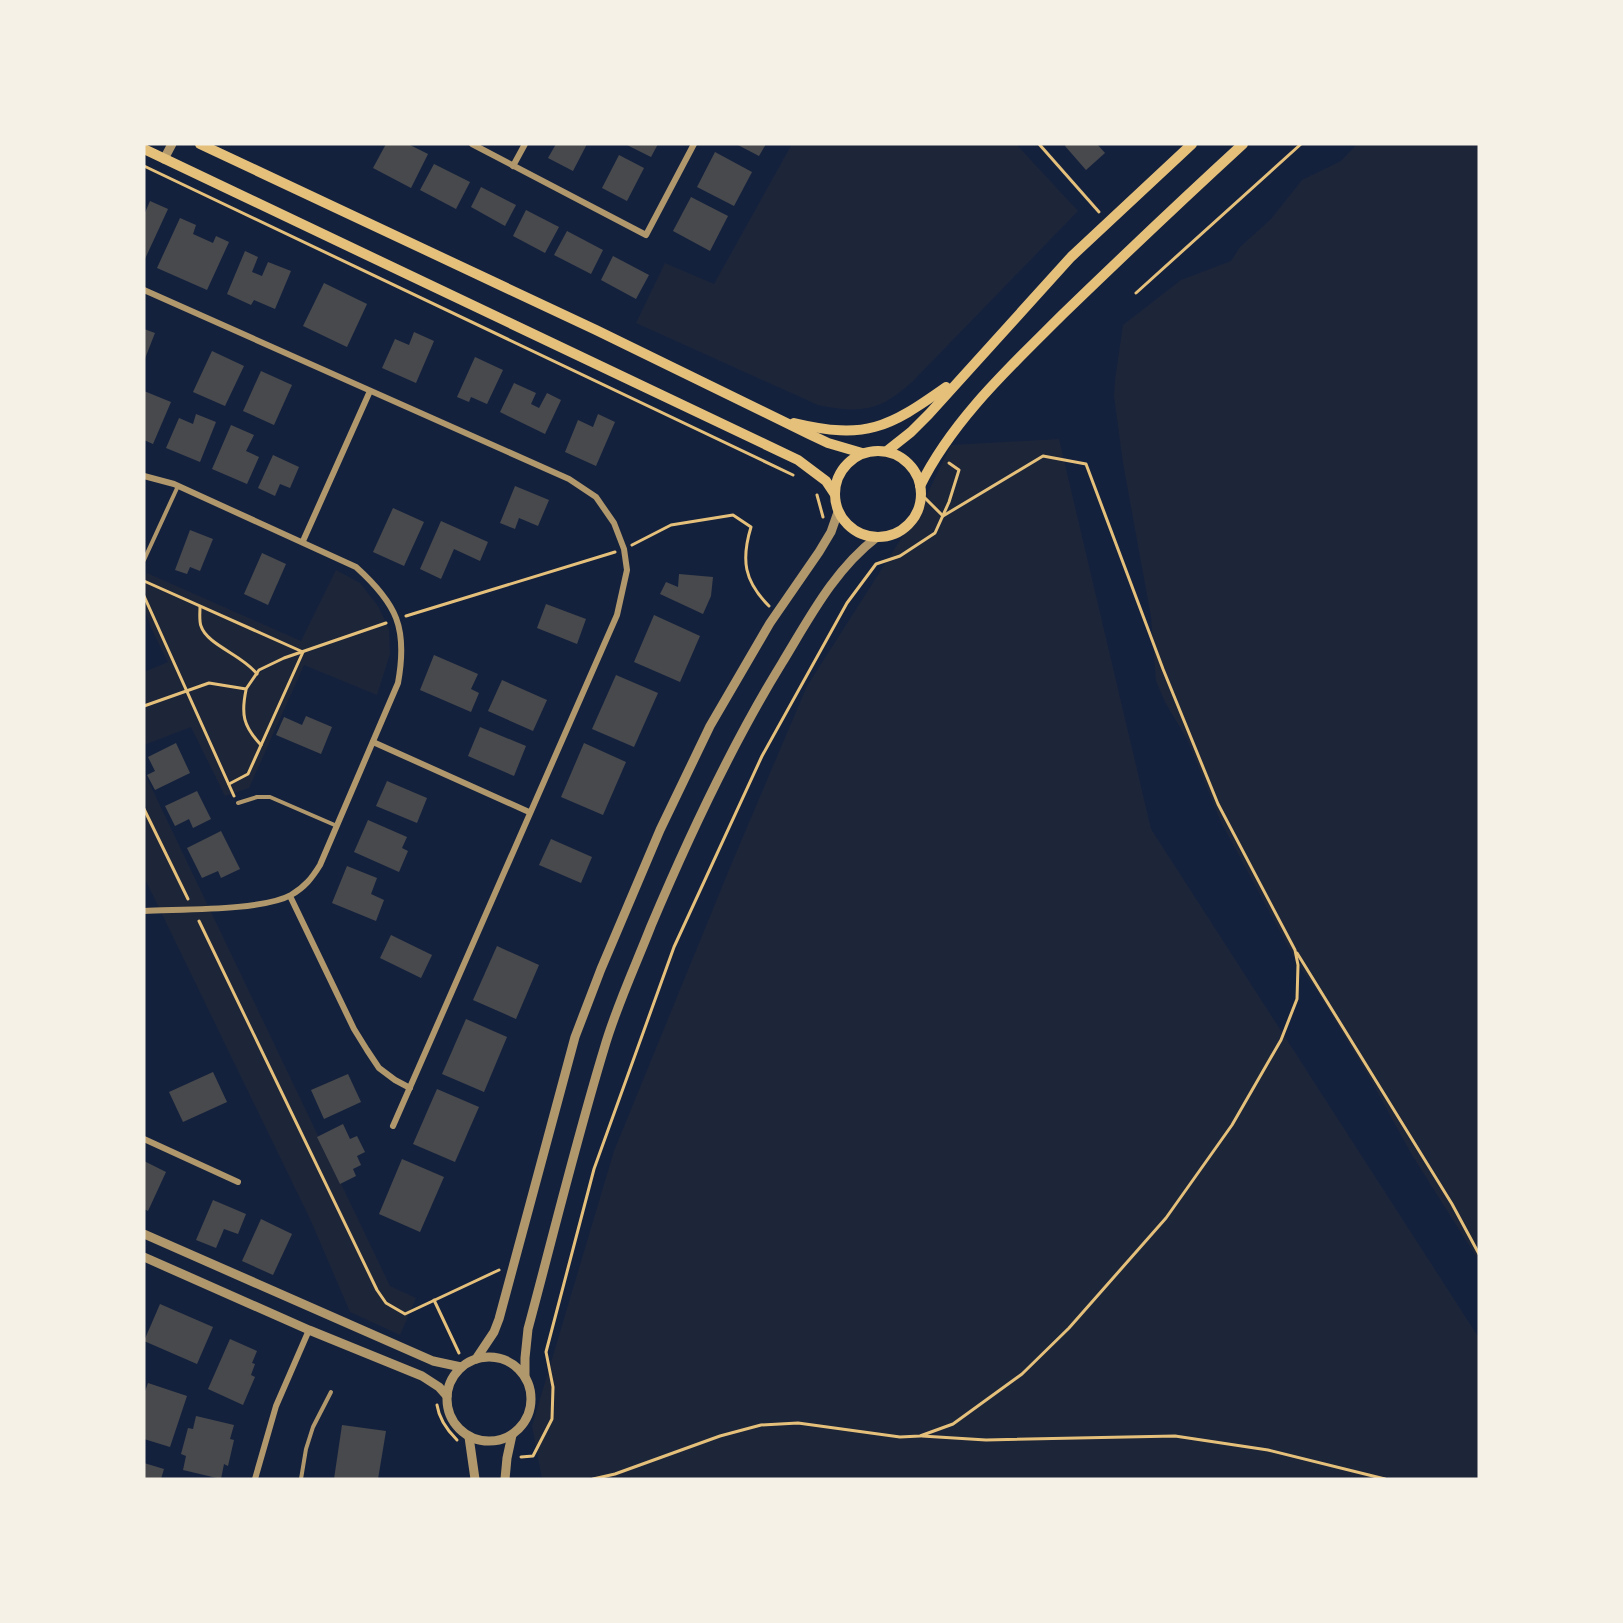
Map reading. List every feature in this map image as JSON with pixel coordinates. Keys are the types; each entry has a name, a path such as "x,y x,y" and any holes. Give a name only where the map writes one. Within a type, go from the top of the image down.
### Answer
{"main road":[{"path":"200,144 828,442 862,453"},
{"path":"887,451 929,414 1071,257 1192,144"},
{"path":"921,490 918,478 910,464 896,454 879,450 862,453 848,462 835,484 834,493 841,518 865,536 877,537 893,534 907,525 918,511 921,490 941,449 964,418 1016,362 1149,230 1243,144"},
{"path":"144,149 798,460 826,481 834,493"},
{"path":"777,418 816,428 847,432 875,428 908,414 961,377"}],"street":[{"path":"164,159 172,144"},
{"path":"472,144 646,235 694,144"},
{"path":"513,166 525,144"},
{"path":"144,290 569,479 596,497 614,522 624,549 627,570 617,615 393,1126"},
{"path":"303,541 370,391"},
{"path":"144,476 178,486 356,567 375,584 391,608 401,632 402,650 398,683 320,865 308,883 290,896 260,905 144,911"},
{"path":"476,1359 494,1332 575,1038 601,969 660,830 710,726 776,614 831,532 838,512"},
{"path":"525,1377 508,1361 492,1357 476,1359 463,1366 450,1382 447,1396 448,1410 453,1423 469,1437 486,1442 504,1439 524,1424 530,1409 531,1393 525,1377 528,1329 604,1047 629,980 688,843 738,740 766,689 828,588 858,551 877,537"},
{"path":"373,742 529,812"},
{"path":"290,896 354,1029 367,1050 380,1068 410,1088"},
{"path":"144,1139 238,1182"},
{"path":"144,1234 433,1361 463,1366"},
{"path":"144,1257 309,1330 422,1376 440,1387 447,1396"},
{"path":"255,1479 276,1406 309,1330"},
{"path":"505,1479 512,1435"},
{"path":"469,1437 475,1479"}],"lane":[{"path":"144,560 178,486"},
{"path":"238,803 257,797 270,796 337,826"},
{"path":"301,1479 306,1449 331,1392"}],"path":[{"path":"1039,144 1108,222"},
{"path":"1136,293 1301,144"},
{"path":"144,166 796,476"},
{"path":"921,490 943,516 1043,456 1086,464 1163,669 1218,804 1295,950 1446,1194 1479,1254"},
{"path":"816,487 822,515 831,532"},
{"path":"261,745 251,735 245,723 242,707 246,689 259,670 284,658 396,620 624,549 671,525 733,515 751,527 746,545 747,575 757,594 776,614"},
{"path":"858,551 876,564"},
{"path":"144,581 303,652"},
{"path":"144,596 238,803"},
{"path":"200,606 201,626 206,636 250,665 257,674"},
{"path":"229,783 248,774 303,652"},
{"path":"144,706 209,683 246,689"},
{"path":"144,809 377,1290 387,1303 405,1314 514,1263"},
{"path":"920,1436 953,1424 1022,1374 1069,1328 1166,1218 1232,1125 1281,1040 1298,999 1298,965 1295,950"},
{"path":"434,1300 463,1366"},
{"path":"593,1479 615,1474 720,1436 761,1425 798,1423 900,1437 986,1440 1175,1436 1268,1450 1385,1479"}],"shaded area":[{"path":"792,144 1016,144 1078,211 901,391 870,408 847,409 818,405 636,323 665,263 714,284"},
{"path":"1357,144 1479,144 1479,1261 1412,1155 1368,1075 1316,989 1298,965 1221,822 1187,739 1165,702 1156,681 1151,617 1123,463 1114,396 1123,325 1181,280 1231,261 1240,247 1271,219 1302,180 1341,161"},
{"path":"1059,439 1151,829 1479,1338 1479,1479 542,1479 532,1426 614,1151 807,686 920,509 951,445"},
{"path":"336,570 360,583 378,606 389,629 390,654 377,695 304,665 249,788 225,796 191,727 144,745 144,672 168,662 152,630 144,607 143,584 147,573 301,641"},
{"path":"144,772 390,1286 416,1298 400,1335 350,1312 311,1221 144,877"}],"building":[{"path":"386,144 408,144 428,154 411,188 373,168"},
{"path":"556,144 587,144 573,171 548,158"},
{"path":"625,144 658,144 651,157"},
{"path":"736,144 766,144 759,156"},
{"path":"1066,144 1097,144 1105,153 1086,170 1065,146"},
{"path":"715,152 752,172 734,206 697,187"},
{"path":"619,155 644,168 627,201 602,188"},
{"path":"434,164 470,182 456,209 420,190"},
{"path":"481,187 516,205 505,226 471,207"},
{"path":"691,197 728,216 710,251 673,231"},
{"path":"150,201 168,209 144,261 144,215"},
{"path":"526,210 559,227 545,253 513,236"},
{"path":"180,218 196,225 193,234 213,243 216,236 229,242 207,290 157,268"},
{"path":"567,231 603,250 591,274 554,255"},
{"path":"245,251 258,257 252,272 262,276 268,262 291,271 275,309 254,300 251,305 227,294"},
{"path":"613,256 649,275 636,299 601,280"},
{"path":"324,283 367,304 347,347 303,326"},
{"path":"144,329 155,333 144,361"},
{"path":"414,332 434,341 416,383 382,368 395,339 409,345"},
{"path":"212,351 244,366 225,406 193,392"},
{"path":"475,357 503,370 487,404 471,397 469,402 457,397"},
{"path":"261,371 292,385 274,425 243,411"},
{"path":"514,383 536,393 531,404 539,408 547,393 561,400 545,434 500,412"},
{"path":"144,391 171,402 153,444 144,440"},
{"path":"196,414 216,422 200,462 166,448 179,418 193,424"},
{"path":"598,414 615,422 596,466 565,452 578,420 593,427"},
{"path":"231,425 254,435 246,451 259,457 247,484 212,469"},
{"path":"273,455 299,467 290,488 280,484 275,496 258,488"},
{"path":"515,486 549,500 538,526 519,518 515,529 500,523"},
{"path":"393,508 424,522 404,566 373,552"},
{"path":"441,521 488,542 480,561 454,549 441,579 420,569"},
{"path":"190,530 213,539 200,571 190,567 187,574 175,570"},
{"path":"262,553 286,564 268,605 244,594"},
{"path":"679,574 713,577 711,596 703,614 660,594 666,582 678,587"},
{"path":"546,604 586,619 577,644 537,628"},
{"path":"654,615 700,636 680,682 634,662"},
{"path":"434,655 478,674 471,689 479,693 471,712 420,690"},
{"path":"616,675 658,693 634,747 592,729"},
{"path":"502,680 547,700 533,731 488,711"},
{"path":"306,716 332,727 321,754 276,735 284,717 302,725"},
{"path":"480,727 526,746 514,776 468,756"},
{"path":"176,743 190,773 155,790 147,775 155,771 148,757"},
{"path":"584,743 626,762 603,815 561,797"},
{"path":"387,781 427,798 417,823 376,806"},
{"path":"197,791 211,819 193,828 189,819 175,826 165,806"},
{"path":"368,820 407,837 402,848 408,851 399,872 354,852"},
{"path":"221,831 240,869 221,878 218,871 202,878 187,848"},
{"path":"551,839 592,857 581,883 539,865"},
{"path":"347,866 377,878 371,894 384,900 376,921 332,903"},
{"path":"391,935 432,955 421,978 380,958"},
{"path":"497,946 539,965 516,1019 473,1000"},
{"path":"466,1019 507,1037 484,1092 442,1074"},
{"path":"213,1072 227,1102 183,1122 169,1092"},
{"path":"348,1074 361,1102 324,1119 311,1090"},
{"path":"437,1089 479,1107 455,1162 413,1144"},
{"path":"343,1124 350,1139 357,1136 365,1152 357,1156 361,1165 353,1169 356,1176 340,1184 317,1137"},
{"path":"402,1159 444,1177 420,1232 379,1214"},
{"path":"144,1161 166,1172 148,1211 144,1209"},
{"path":"213,1200 246,1214 238,1234 224,1229 216,1248 196,1240"},
{"path":"261,1219 292,1234 273,1275 242,1261"},
{"path":"160,1304 213,1327 197,1364 144,1341"},
{"path":"230,1339 257,1351 252,1363 255,1364 251,1375 255,1377 243,1405 208,1389"},
{"path":"148,1383 187,1396 170,1447 144,1439 144,1394"},
{"path":"196,1416 234,1425 230,1439 234,1440 228,1466 224,1464 221,1479 183,1470 186,1456 181,1454 188,1428 193,1429"},
{"path":"342,1425 386,1431 378,1479 334,1479"},
{"path":"144,1463 164,1469 161,1479 144,1479"}]}
